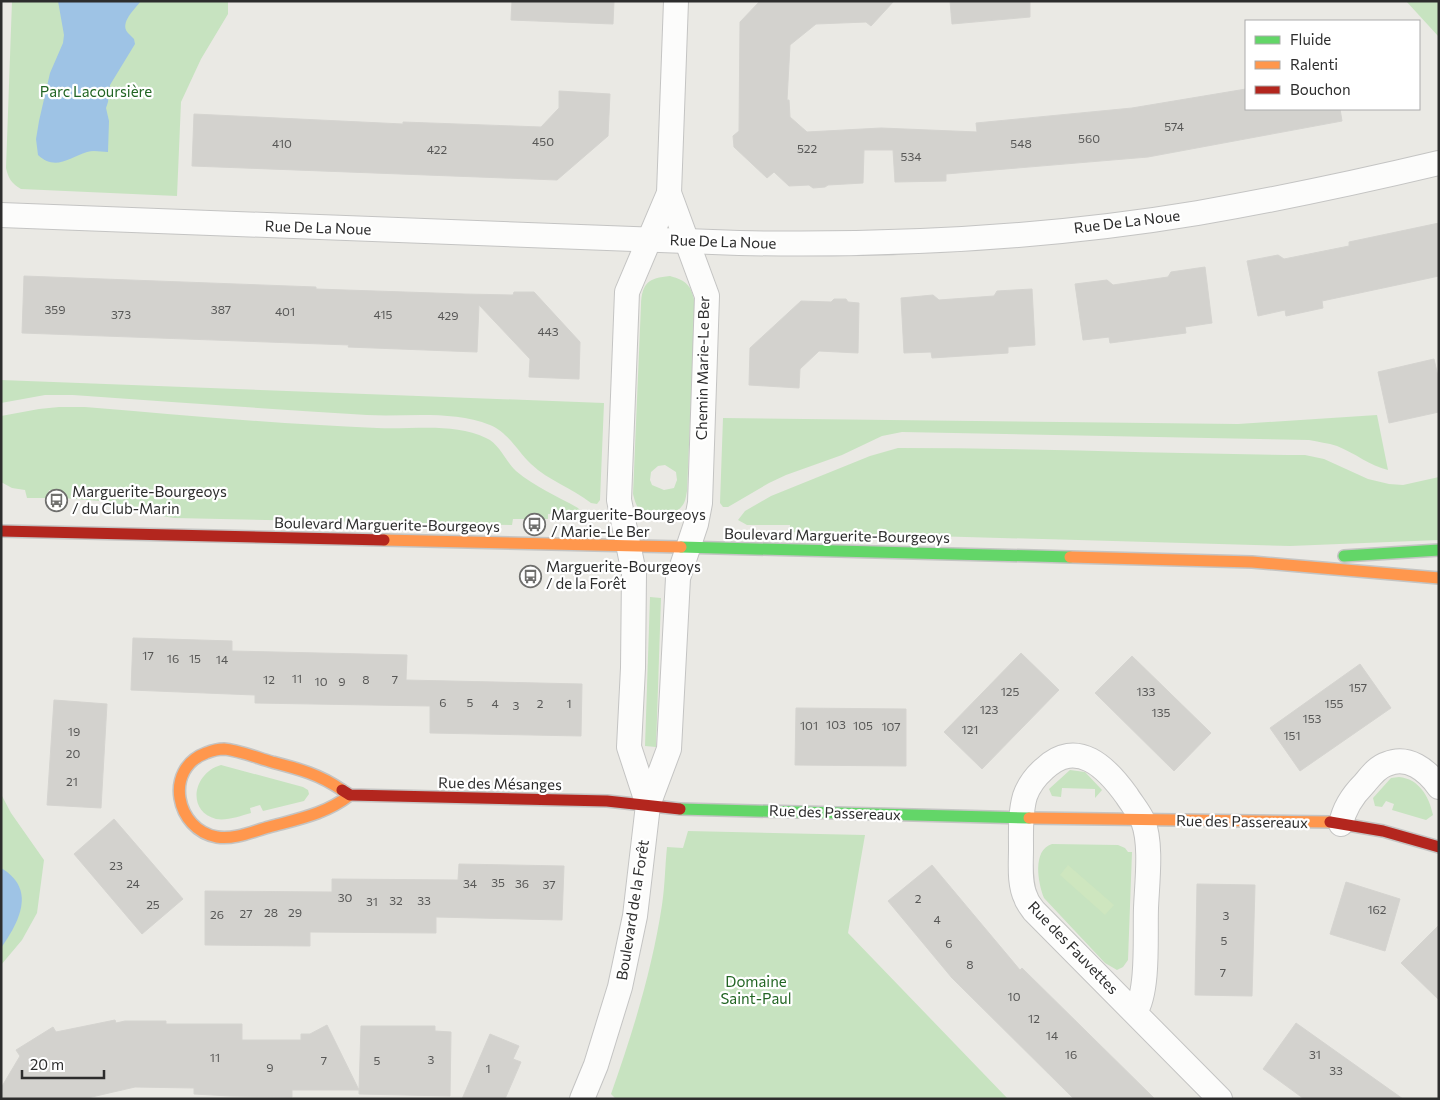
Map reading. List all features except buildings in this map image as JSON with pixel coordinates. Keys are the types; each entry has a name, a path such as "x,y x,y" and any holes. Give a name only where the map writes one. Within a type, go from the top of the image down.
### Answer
{"street":[{"name":"Chemin Marie-Le Ber","path":"628,546 619,500 627,292 669,193 676,1"},
{"name":"Rue De La Noue","path":"1,216 649,240 831,244 1048,232 1143,221 1243,205 1337,187 1439,163"},
{"name":"Chemin Marie-Le Ber","path":"669,193 707,296 700,503 696,524 688,548"},
{"name":"Boulevard Marguerite-Bourgeoys","path":"1,531 1252,562 1439,578"},
{"name":"Boulevard de la Forêt","path":"628,546 634,573 633,668 629,747 648,806"},
{"name":"Boulevard de la Forêt","path":"582,1099 596,1065 620,987 635,916 648,806 669,749 678,578 688,548"},
{"name":"Boulevard Marguerite-Bourgeoys","path":"1252,562 1439,550"},
{"path":"225,748 309,772 326,779 350,795 340,804 309,817 232,836 217,837 192,824 184,814 180,800 180,785 185,768 198,756 215,749 225,748"},
{"path":"1022,818 1026,794 1032,782 1048,765 1057,759 1074,756 1090,759 1107,772 1119,784 1142,821"},
{"path":"1341,824 1351,800 1376,770 1386,764 1405,762 1416,765 1426,772 1439,787"},
{"name":"Rue des Mésanges","path":"350,795 607,801 648,806"},
{"name":"Rue des Passereaux","path":"648,806 684,809 1022,818 1341,824 1394,833 1439,847"},
{"name":"Rue des Fauvettes","path":"1022,818 1022,873 1025,898 1034,911 1220,1099"},
{"name":"Rue des Fauvettes","path":"1135,1012 1142,999 1144,972 1147,858 1146,832 1142,821"}],"green space":[{"name":"Parc Lacoursière","path":"12,1 228,1 228,14 201,59 181,102 177,196 21,189 13,183 9,178 6,168"},
{"path":"1406,1 1439,1 1439,37"},
{"path":"670,276 681,280 690,288 695,303 687,491 684,503 674,513 668,516 654,517 642,512 637,506 633,494 642,298 645,287 651,280","holes":["665,465 676,472 677,480 674,488 664,490 652,485 650,480 651,472 658,466"]},
{"path":"1,380 604,403 600,500 597,504 591,503 545,475 531,464 502,432 496,428 461,417 367,415 73,395 45,395 1,403"},
{"path":"59,407 85,407 340,426 446,428 460,430 473,433 491,441 523,477 578,508 583,517 571,520 564,519 564,514 548,514 548,519 513,519 512,525 174,518 111,508 112,502 63,498 63,491 49,490 48,498 27,498 25,490 12,488 1,482 1,416"},
{"path":"1377,415 1388,470 1375,466 1337,446 1309,440 902,432 882,436 842,455 786,475 728,507 723,507 720,503 723,418 1238,424"},
{"path":"898,448 1305,455 1324,459 1368,479 1389,484 1403,485 1439,477 1439,540 1290,546 790,532 790,525 747,525 738,520 745,511 771,496 870,456"},
{"path":"650,597 661,598 656,747 645,746"},
{"path":"221,765 303,787 308,790 309,794 304,801 263,811 260,805 250,808 251,813 229,819 216,819 206,815 200,808 197,801 197,792 199,783 204,776 212,769"},
{"path":"1070,770 1085,772 1102,790 1095,798 1095,789 1062,788 1061,797 1052,796 1049,789"},
{"path":"1399,777 1412,781 1422,790 1429,801 1433,815 1426,820 1392,810 1394,804 1386,801 1382,807 1375,806 1373,798 1391,778"},
{"path":"1,794 11,813 44,860 37,913 22,940 1,965"},
{"name":"Domaine Saint-Paul","path":"688,831 865,835 848,933 1008,1099 616,1099 611,1094 641,1001 658,929 663,898 667,847 683,848"},
{"path":"1052,844 1118,845 1125,848 1128,852 1132,852 1128,960 1123,967 1117,970 1105,963 1044,898 1040,884 1039,860 1041,853"},
{"path":"1068,865 1114,905 1105,915 1060,875"}],"water":[{"path":"58,1 141,1 129,16 125,25 135,44 110,85 106,108 109,121 108,152 90,151 56,163 44,160 38,155 36,139 50,73 63,43 64,35"},
{"path":"1,868 12,876 19,886 22,896 21,906 14,927 1,948"}],"traffic: fast":[{"path":"681,547 1070,557"},
{"path":"1344,556 1439,550"},
{"path":"680,809 1029,818"}],"traffic: slow":[{"path":"384,540 681,547"},
{"path":"1070,557 1252,562 1439,578"},
{"path":"342,790 308,773 242,752 224,749 208,752 192,761 184,772 180,785 180,798 184,812 192,823 203,832 223,838 244,835 311,815 341,802 350,795"},
{"path":"1029,818 1330,822"}],"traffic: jam":[{"path":"1,531 384,540"},
{"path":"342,790 350,795 607,801 680,809"},
{"path":"1330,822 1383,831 1439,847"}],"place":[{"name":"Marguerite-Bourgeoys / du Club-Marin","path":"56,501"},
{"name":"Marguerite-Bourgeoys / Marie-Le Ber","path":"535,524"},
{"name":"Marguerite-Bourgeoys / de la Forêt","path":"530,576"}]}
